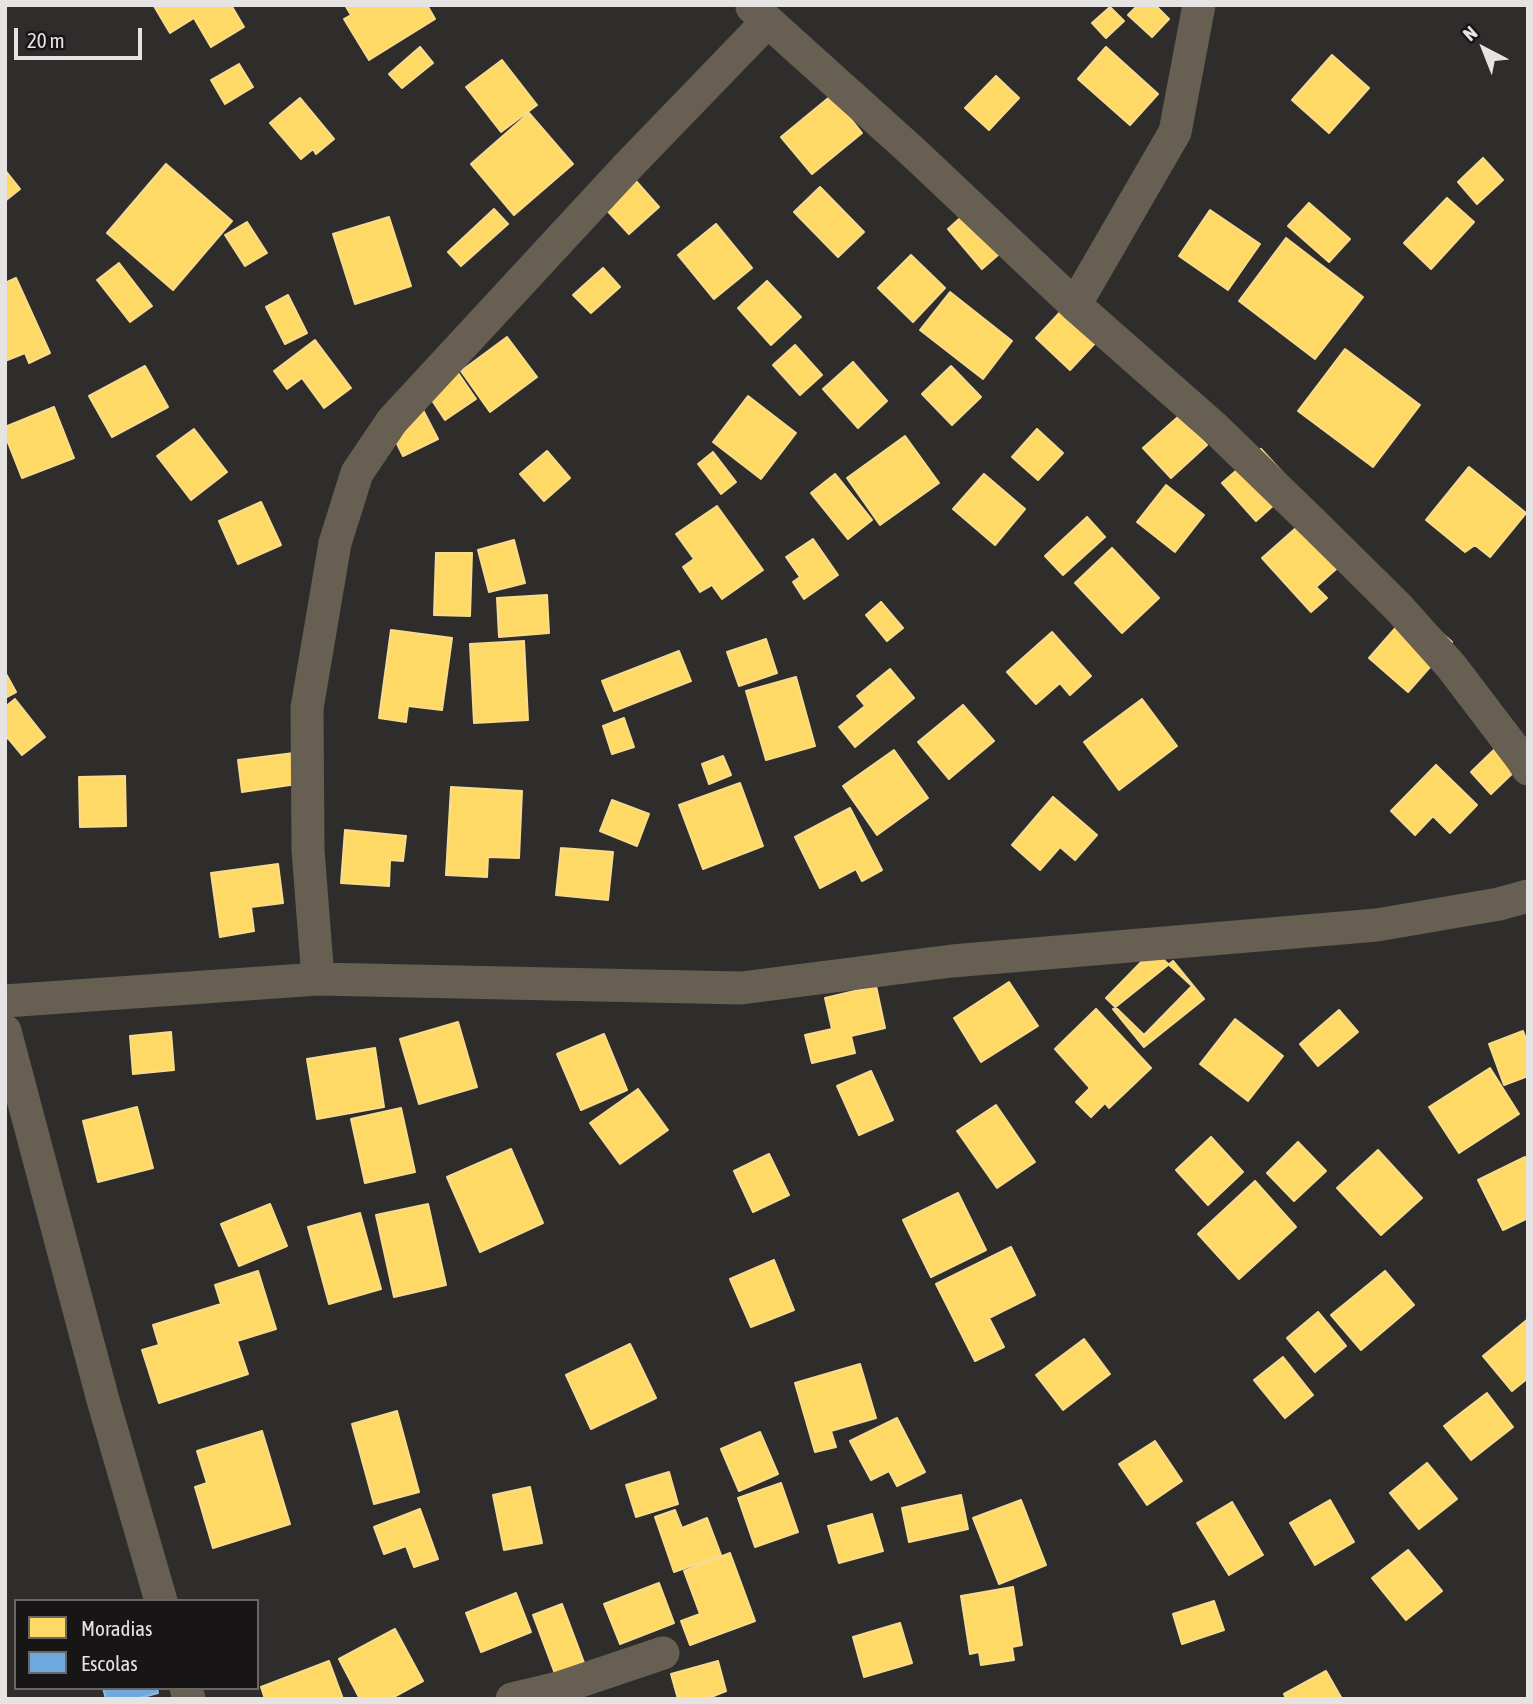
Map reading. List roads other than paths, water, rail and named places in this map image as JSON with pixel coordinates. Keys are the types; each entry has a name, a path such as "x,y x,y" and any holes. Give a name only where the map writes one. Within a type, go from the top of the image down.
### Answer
{"street":[{"path":"1075,305 1175,132 1199,5"},
{"path":"318,979 308,850 307,708 335,543 357,473 392,421 628,166 759,13 913,152 1075,305 1216,429 1398,607 1526,756"},
{"path":"5,1001 318,979 741,988 952,961 1377,925 1499,904 1528,896"},
{"path":"5,1031 103,1400 160,1599"},
{"path":"512,1699 562,1687 663,1653"}]}
